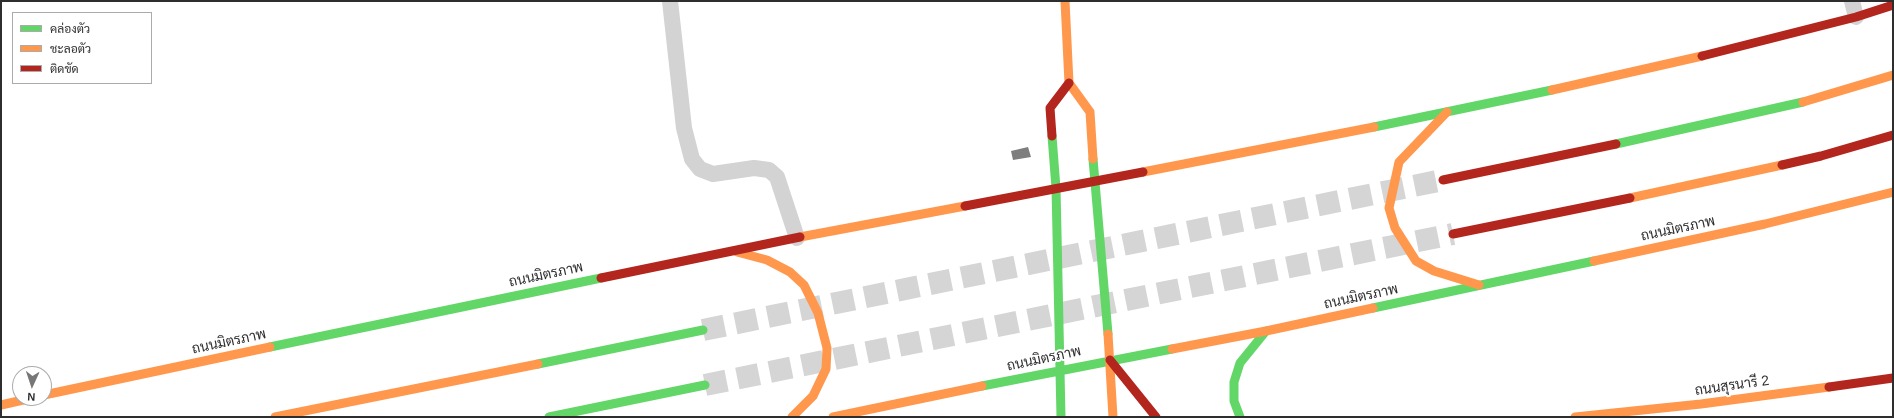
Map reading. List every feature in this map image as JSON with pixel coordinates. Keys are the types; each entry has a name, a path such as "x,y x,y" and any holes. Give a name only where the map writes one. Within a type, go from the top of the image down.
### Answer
{"main road":[{"path":"1065,1 1069,83 1090,112 1094,181 1110,360 1113,417"},
{"path":"1094,181 1447,112 1672,64 1856,17 1893,4"},
{"path":"1443,180 1703,126 1812,100 1893,75"},
{"path":"1061,417 1056,188 1050,108 1069,83"},
{"path":"1447,112 1399,162 1389,208 1395,228 1416,262 1434,271 1480,286"},
{"path":"1453,234 1695,185 1820,156 1893,135"},
{"name":"ถนนมิตรภาพ","path":"52,393 732,250 1094,181"},
{"name":"ถนนมิตรภาพ","path":"833,417 1059,370 1266,332 1765,224 1893,192"},
{"path":"732,250 767,260 790,272 804,285 818,313 827,348 826,369 813,396 792,417"},
{"path":"275,417 703,330"},
{"path":"1240,417 1234,401 1234,382 1240,363 1266,332"},
{"path":"1110,360 1156,417"},
{"name":"ถนนสุรนารี 2","path":"1575,417 1701,404 1893,378"},
{"path":"549,417 705,385"},
{"path":"1,405 12,403"}],"lane":[{"path":"670,1 684,128 692,159 700,169 713,174 754,168 769,170 777,177 796,238"},
{"path":"1852,1 1856,17"}],"building":[{"path":"1028,147 1031,157 1013,160 1011,151"}],"tunnel":[{"path":"703,330 1443,180"},
{"path":"705,385 1453,234"}],"traffic: fast":[{"path":"1374,127 1552,90"},
{"path":"1616,144 1803,102"},
{"path":"1052,136 1056,188 1061,417"},
{"path":"1093,159 1108,334"},
{"path":"1373,308 1594,261"},
{"path":"270,347 601,278"},
{"path":"538,364 703,330"},
{"path":"1240,417 1234,401 1234,382 1240,363 1266,331"},
{"path":"982,386 1172,349"},
{"path":"549,417 705,385"}],"traffic: slow":[{"path":"1065,1 1069,83 1090,112 1093,159"},
{"path":"1552,90 1702,56"},
{"path":"1803,102 1893,75"},
{"path":"1447,112 1399,162 1389,208 1395,228 1416,261 1434,271 1479,285"},
{"path":"1143,172 1374,127"},
{"path":"1630,198 1782,165"},
{"path":"1594,261 1765,224 1893,192"},
{"path":"800,237 965,206"},
{"path":"737,252 767,260 790,272 804,285 818,313 827,348 826,369 813,396 792,417"},
{"path":"1172,349 1373,308"},
{"path":"1108,334 1113,417"},
{"path":"52,393 270,347"},
{"path":"275,417 538,364"},
{"path":"833,417 982,386"},
{"path":"1575,417 1701,404 1829,387"},
{"path":"1,405 12,403"}],"traffic: jam":[{"path":"1702,56 1856,17 1893,5"},
{"path":"1052,136 1050,108 1069,83"},
{"path":"1782,165 1821,156 1893,135"},
{"path":"1443,180 1616,144"},
{"path":"965,206 1143,172"},
{"path":"1453,234 1630,198"},
{"path":"601,278 800,237"},
{"path":"1110,360 1156,417"},
{"path":"1829,387 1893,378"}]}
